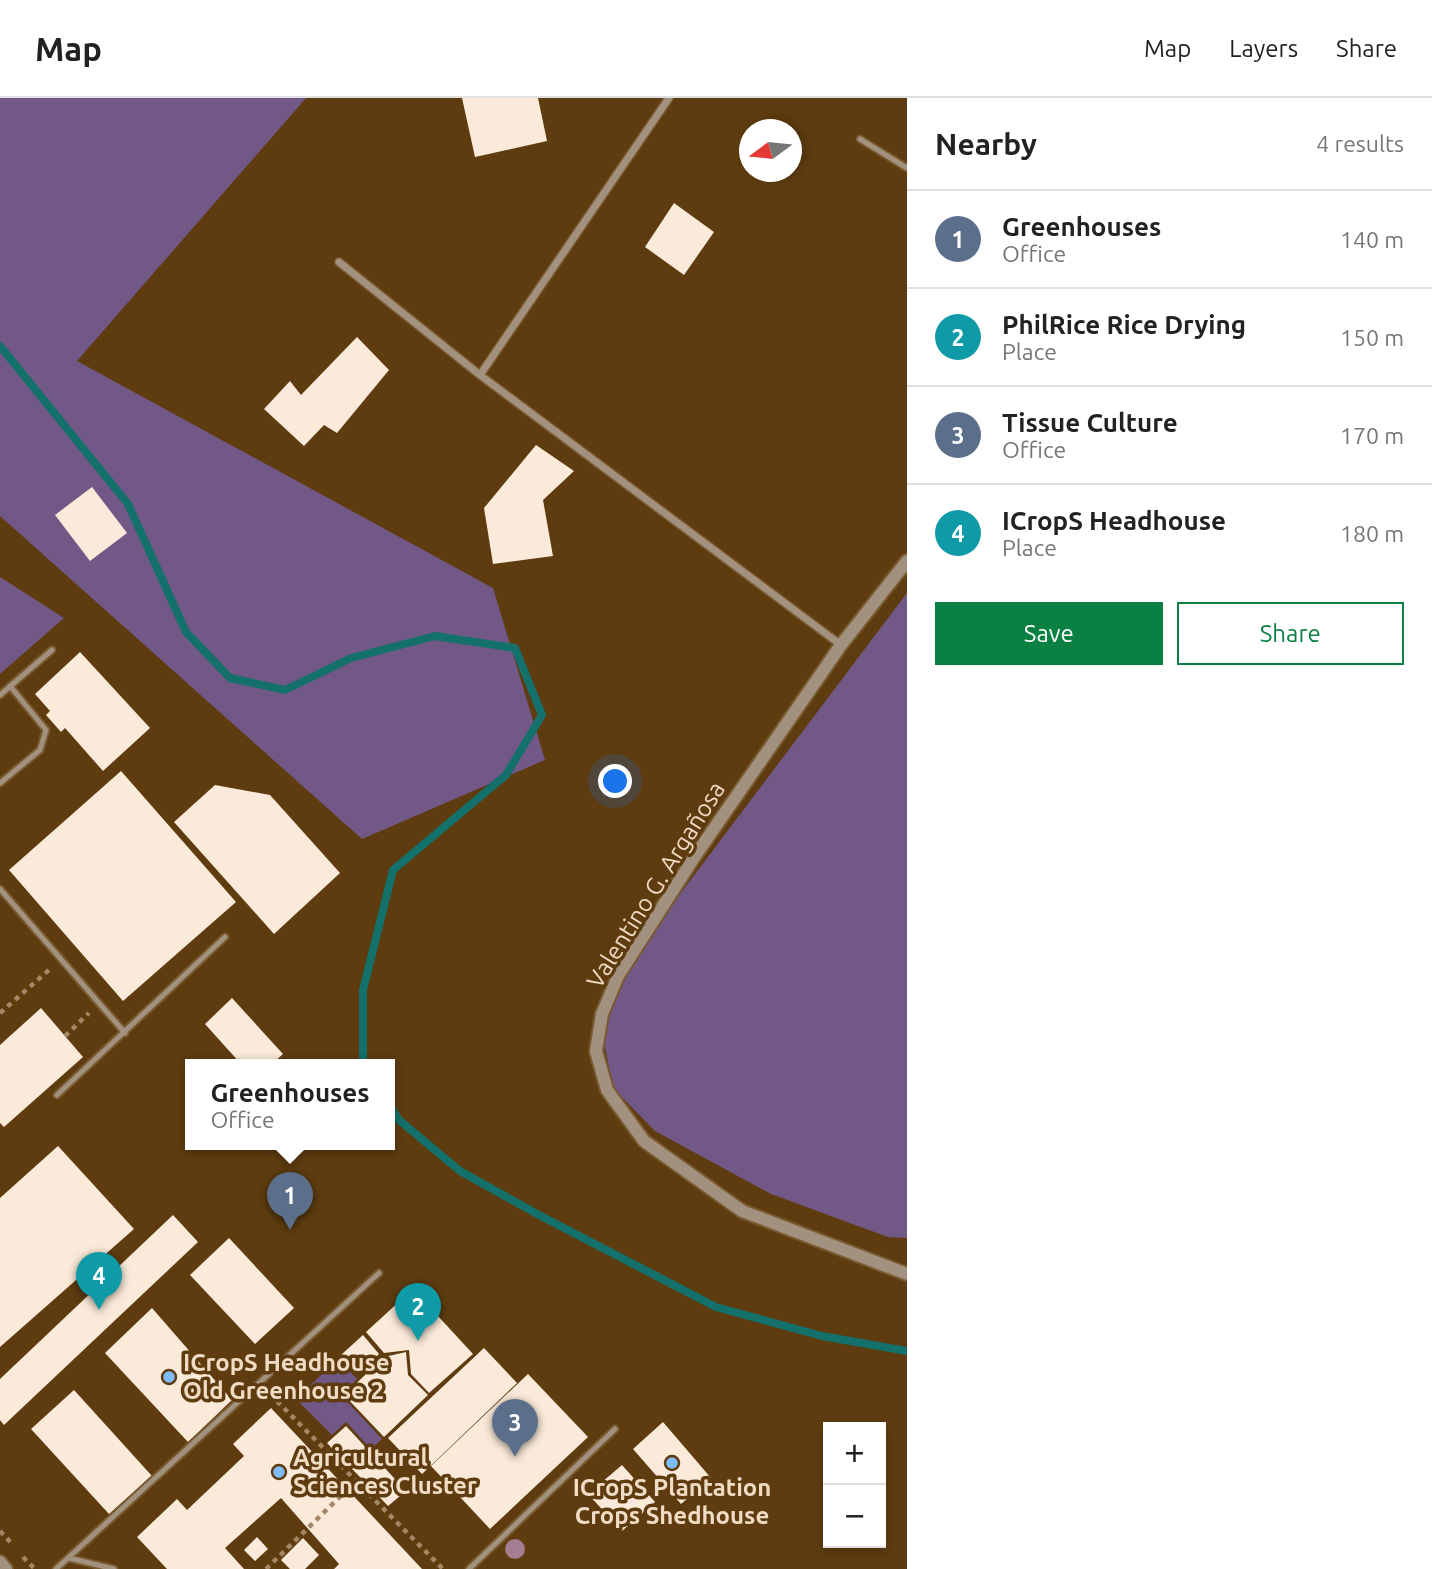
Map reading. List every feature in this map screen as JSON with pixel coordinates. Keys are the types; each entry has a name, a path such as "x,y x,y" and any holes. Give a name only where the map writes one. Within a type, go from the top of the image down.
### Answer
{"street":[{"path":"480,375 669,98"},
{"path":"339,262 480,375 841,645"},
{"name":"Valentino G. Argañosa","path":"907,561 841,645 695,856 618,976 601,1014 596,1051 607,1090 644,1141 742,1211 907,1274"},
{"path":"0,1562 6,1569"}],"lane":[{"path":"860,139 907,168"},
{"path":"0,695 52,650"},
{"path":"0,783 40,750 46,730 10,686"},
{"path":"0,889 125,1033"},
{"path":"57,1095 225,937"},
{"path":"56,1569 379,1273"},
{"path":"469,1569 615,1429"},
{"path":"69,1558 114,1569"}],"path":[{"path":"0,1013 61,960"},
{"path":"65,1036 100,1003"},
{"path":"260,1384 443,1569"},
{"path":"265,1569 356,1481"}],"shaded area":[{"path":"0,98 306,98 77,361 493,588 545,760 362,839 0,516"},
{"path":"0,577 64,618 0,674"},
{"path":"907,593 907,1238 888,1237 771,1194 655,1131 613,1088 601,1026 646,939"},
{"path":"338,1359 357,1379 341,1395 382,1439 371,1449 346,1422 332,1435 296,1399"}],"building":[{"path":"462,98 538,98 547,141 475,157"},
{"path":"674,203 714,232 684,275 645,247"},
{"path":"357,337 389,370 337,433 324,425 304,446 264,409 290,381 301,395"},
{"path":"536,445 574,471 543,500 553,556 493,564 484,508"},
{"path":"92,487 127,533 90,561 55,515"},
{"path":"80,652 150,728 103,771 65,728 61,732 46,715 50,711 35,694"},
{"path":"121,771 236,902 123,1001 9,870"},
{"path":"215,785 270,795 340,873 274,934 174,822"},
{"path":"232,998 283,1054 278,1059 236,1059 205,1024"},
{"path":"41,1008 83,1057 4,1127 0,1123 0,1045"},
{"path":"58,1146 134,1229 0,1347 0,1198"},
{"path":"173,1215 198,1242 4,1425 0,1420 0,1379"},
{"path":"229,1238 294,1308 255,1344 190,1275"},
{"path":"413,1289 473,1354 429,1393 411,1374 409,1350 384,1353 366,1332"},
{"name":"ICropS Headhouse Old Greenhouse 2","path":"152,1308 232,1400 188,1442 105,1353"},
{"path":"363,1335 379,1354 358,1374 341,1355"},
{"path":"484,1348 517,1383 422,1474 388,1438"},
{"path":"406,1352 408,1375 428,1395 384,1437 344,1395 384,1357"},
{"path":"528,1374 588,1437 490,1529 431,1466"},
{"path":"74,1390 152,1476 109,1514 31,1429"},
{"name":"Agricultural Sciences Cluster","path":"271,1408 422,1569 334,1569 339,1564 281,1498 225,1548 244,1569 167,1569 137,1537 177,1499 187,1510 244,1456 233,1444"},
{"name":"ICropS Plantation Crops Shedhouse","path":"663,1422 711,1478 681,1504 633,1449"},
{"path":"346,1426 406,1491 388,1506 327,1443"},
{"path":"622,1465 655,1502 622,1531 588,1494"},
{"path":"257,1537 268,1549 255,1561 244,1550"},
{"path":"303,1538 319,1555 305,1569 290,1569 281,1560"}],"waterway":[{"path":"0,346 128,504 186,632 230,678 285,690 351,658 435,636 515,648 542,715 506,775 393,870 363,990 363,1059"},
{"path":"395,1114 460,1171 716,1307 822,1336 907,1351"}],"place":[{"name":"Greenhouses","path":"290,1230"},
{"name":"ICropS Headhouse","path":"99,1310"},
{"name":"PhilRice Rice Drying","path":"418,1341"},
{"name":"ICropS Headhouse Old Greenhouse 2","path":"169,1377"},
{"name":"Tissue Culture","path":"515,1457"},
{"name":"ICropS Plantation Crops Shedhouse","path":"672,1463"},
{"name":"Agricultural Sciences Cluster","path":"279,1472"}]}
